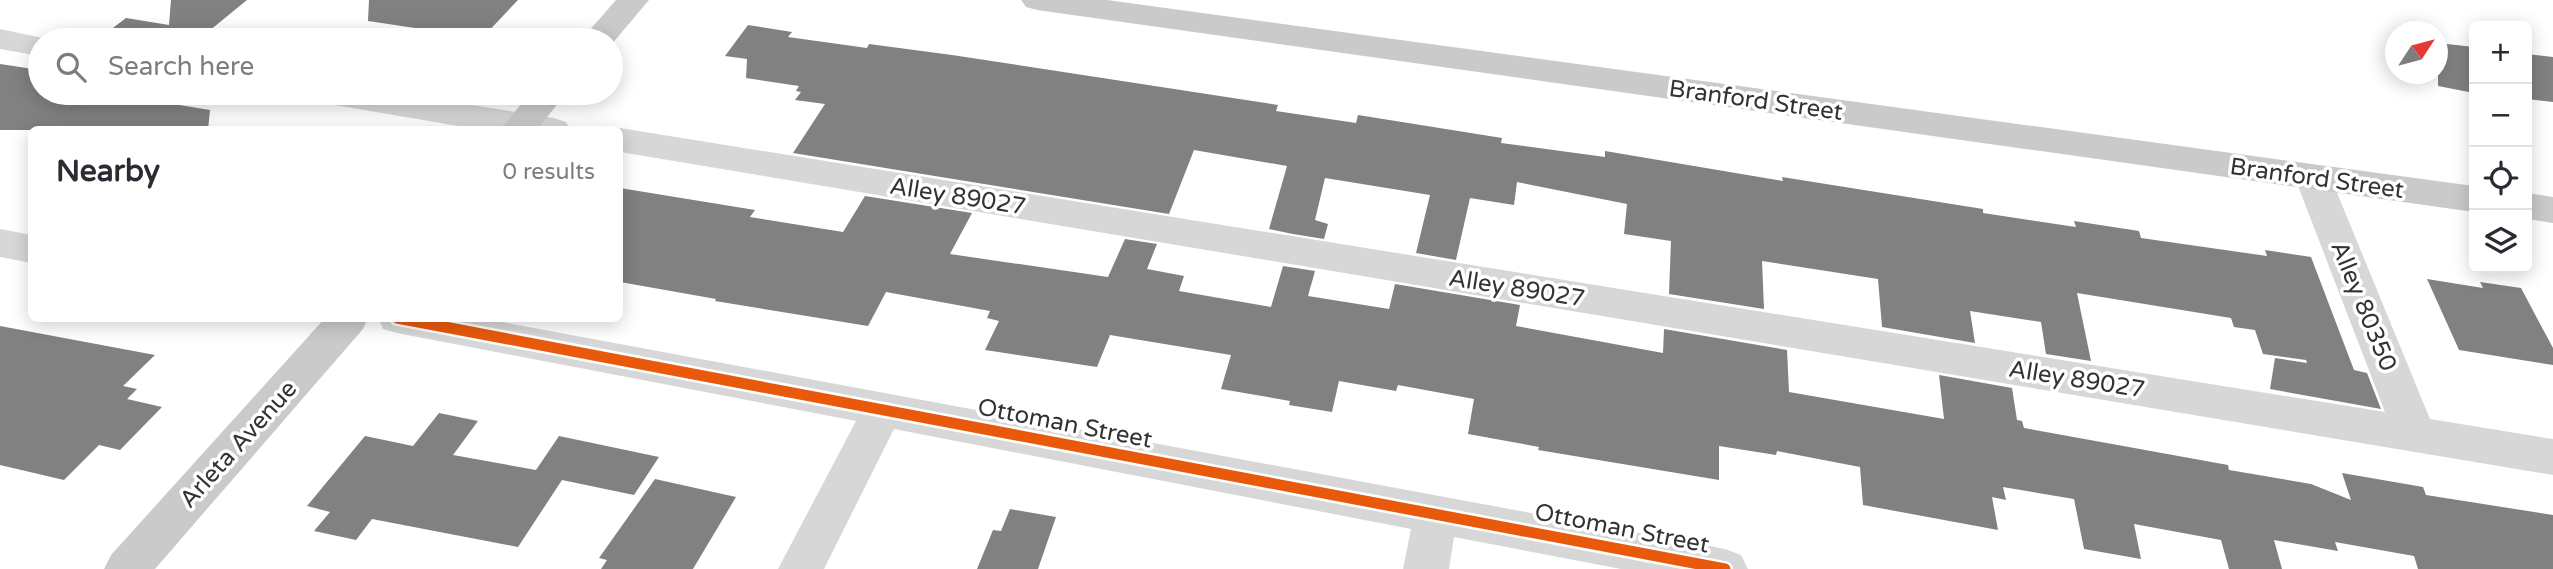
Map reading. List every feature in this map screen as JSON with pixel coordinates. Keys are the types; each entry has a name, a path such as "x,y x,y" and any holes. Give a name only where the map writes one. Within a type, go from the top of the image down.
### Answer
{"main road":[{"path":"608,28 633,0"},
{"name":"Branford Street","path":"1037,0 2469,198"},
{"path":"532,126 543,105"},
{"path":"2532,207 2553,210"},
{"name":"Arleta Avenue","path":"127,569 345,322"}],"street":[{"path":"0,39 28,44"},
{"path":"398,105 519,126"},
{"name":"Alley 89027","path":"623,140 2553,457"},
{"name":"Alley 80350","path":"2313,178 2416,435"},
{"path":"0,243 28,248"},
{"name":"Ottoman Street","path":"418,322 1725,569"},
{"path":"801,569 883,410"},
{"path":"1426,569 1436,514"}],"building":[{"path":"171,0 247,0 213,28 113,28 126,18 169,25"},
{"path":"369,0 518,0 491,28 415,28 368,21"},
{"path":"748,25 792,32 788,37 867,48 869,44 952,55 1278,105 1276,111 1356,123 1358,115 1502,138 1501,143 1605,157 1605,151 1783,181 1782,177 1983,209 1983,213 2076,227 2074,221 2139,231 2141,238 2267,256 2265,250 2311,257 2354,370 2367,373 2381,409 2270,389 2275,358 2307,363 2306,360 2263,354 2255,330 2234,327 2231,318 2077,293 2091,361 2046,354 2041,322 1970,311 1975,343 1882,327 1878,279 1762,261 1764,309 1669,294 1671,241 1624,234 1627,204 1517,182 1514,205 1470,198 1456,260 1416,253 1430,195 1325,178 1315,220 1328,224 1324,239 1293,234 1269,229 1287,166 1194,150 1169,214 793,153 825,104 795,100 801,92 796,91 799,86 746,78 747,59 725,56"},
{"path":"2448,44 2469,46 2469,92 2438,86 2448,84"},
{"path":"2532,55 2553,57 2553,102 2532,100"},
{"path":"0,64 28,68 28,105 179,105 210,110 208,126 28,126 28,130 0,130"},
{"path":"623,188 755,210 750,217 843,232 865,196 972,213 950,254 1108,277 1125,239 1157,244 1147,269 1184,276 1179,291 1271,307 1283,266 1315,271 1308,296 1389,309 1395,284 1520,305 1516,326 1663,353 1664,329 1787,350 1789,392 1944,419 1939,375 2012,388 2017,420 2022,421 2024,428 2228,465 2229,470 2311,484 2351,500 2342,473 2423,487 2426,495 2553,515 2553,569 2418,569 2414,556 2335,542 2338,551 2274,540 2282,569 2229,569 2221,540 2134,524 2141,559 2084,549 2074,499 2003,487 2006,500 1992,497 1998,530 1863,505 1860,467 1777,451 1776,455 1719,446 1719,480 1538,450 1539,447 1468,434 1474,399 1398,385 1396,391 1339,381 1332,412 1289,405 1290,401 1221,389 1231,355 1110,335 1097,367 985,350 999,321 987,318 990,311 886,292 868,326 715,301 716,299 623,283"},
{"path":"2427,279 2483,288 2480,282 2521,288 2553,348 2553,365 2459,350"},
{"path":"0,326 155,355 123,386 137,389 127,399 162,407 120,450 99,445 64,480 0,465"},
{"path":"439,413 478,421 453,455 536,470 559,436 659,457 634,495 562,480 518,547 372,519 356,540 314,531 330,512 307,506 365,436 413,446"},
{"path":"655,479 736,497 693,569 601,569 607,560 599,558"},
{"path":"1010,509 1056,517 1038,569 977,569 993,530 1001,531"}],"cycle path":[{"path":"418,322 1725,569"}]}
